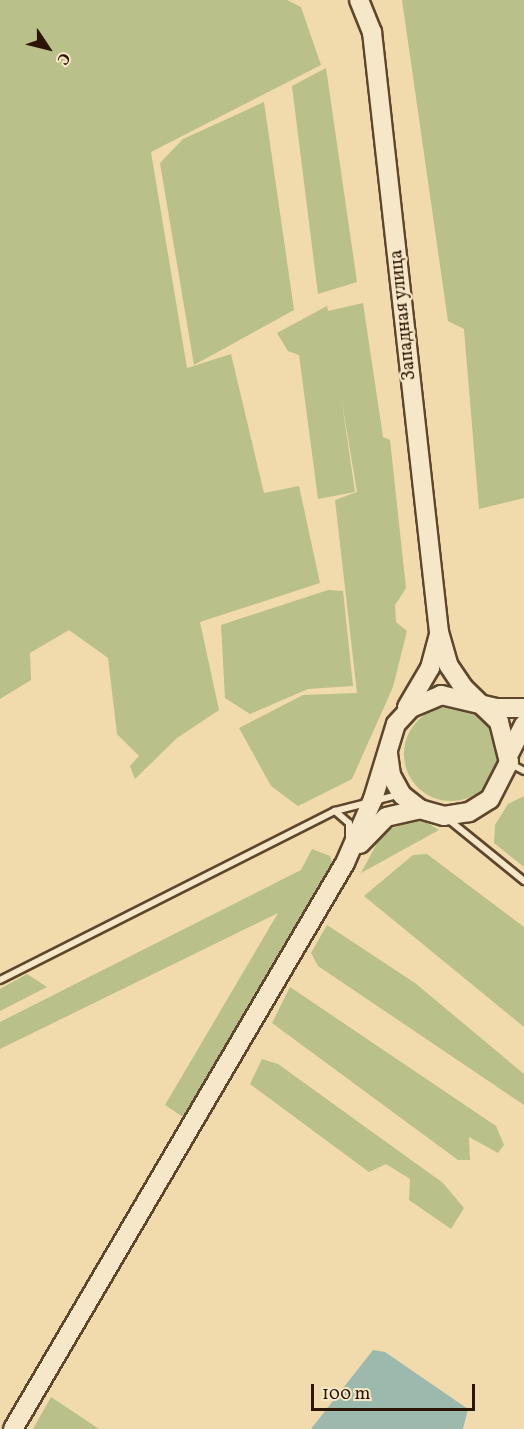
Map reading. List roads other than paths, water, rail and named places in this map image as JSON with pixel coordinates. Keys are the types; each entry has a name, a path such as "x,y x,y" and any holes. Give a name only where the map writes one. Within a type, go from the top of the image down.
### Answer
{"main road":[{"name":"Западная улица","path":"359,0 372,32 439,632 449,666 474,700"},
{"name":"Западная улица","path":"396,724 424,680 439,632"},
{"path":"13,1429 345,863 373,799 396,724 430,697 474,700 496,708 524,708"},
{"path":"474,700 499,722 514,762"},
{"path":"388,753 402,795 420,809 444,816 469,812 490,799 514,762 524,725"},
{"path":"345,863 386,817 420,809"}],"lane":[{"path":"0,980 335,811 373,799 402,795"},
{"path":"335,811 349,823 345,863"},
{"path":"444,816 524,881"}]}
